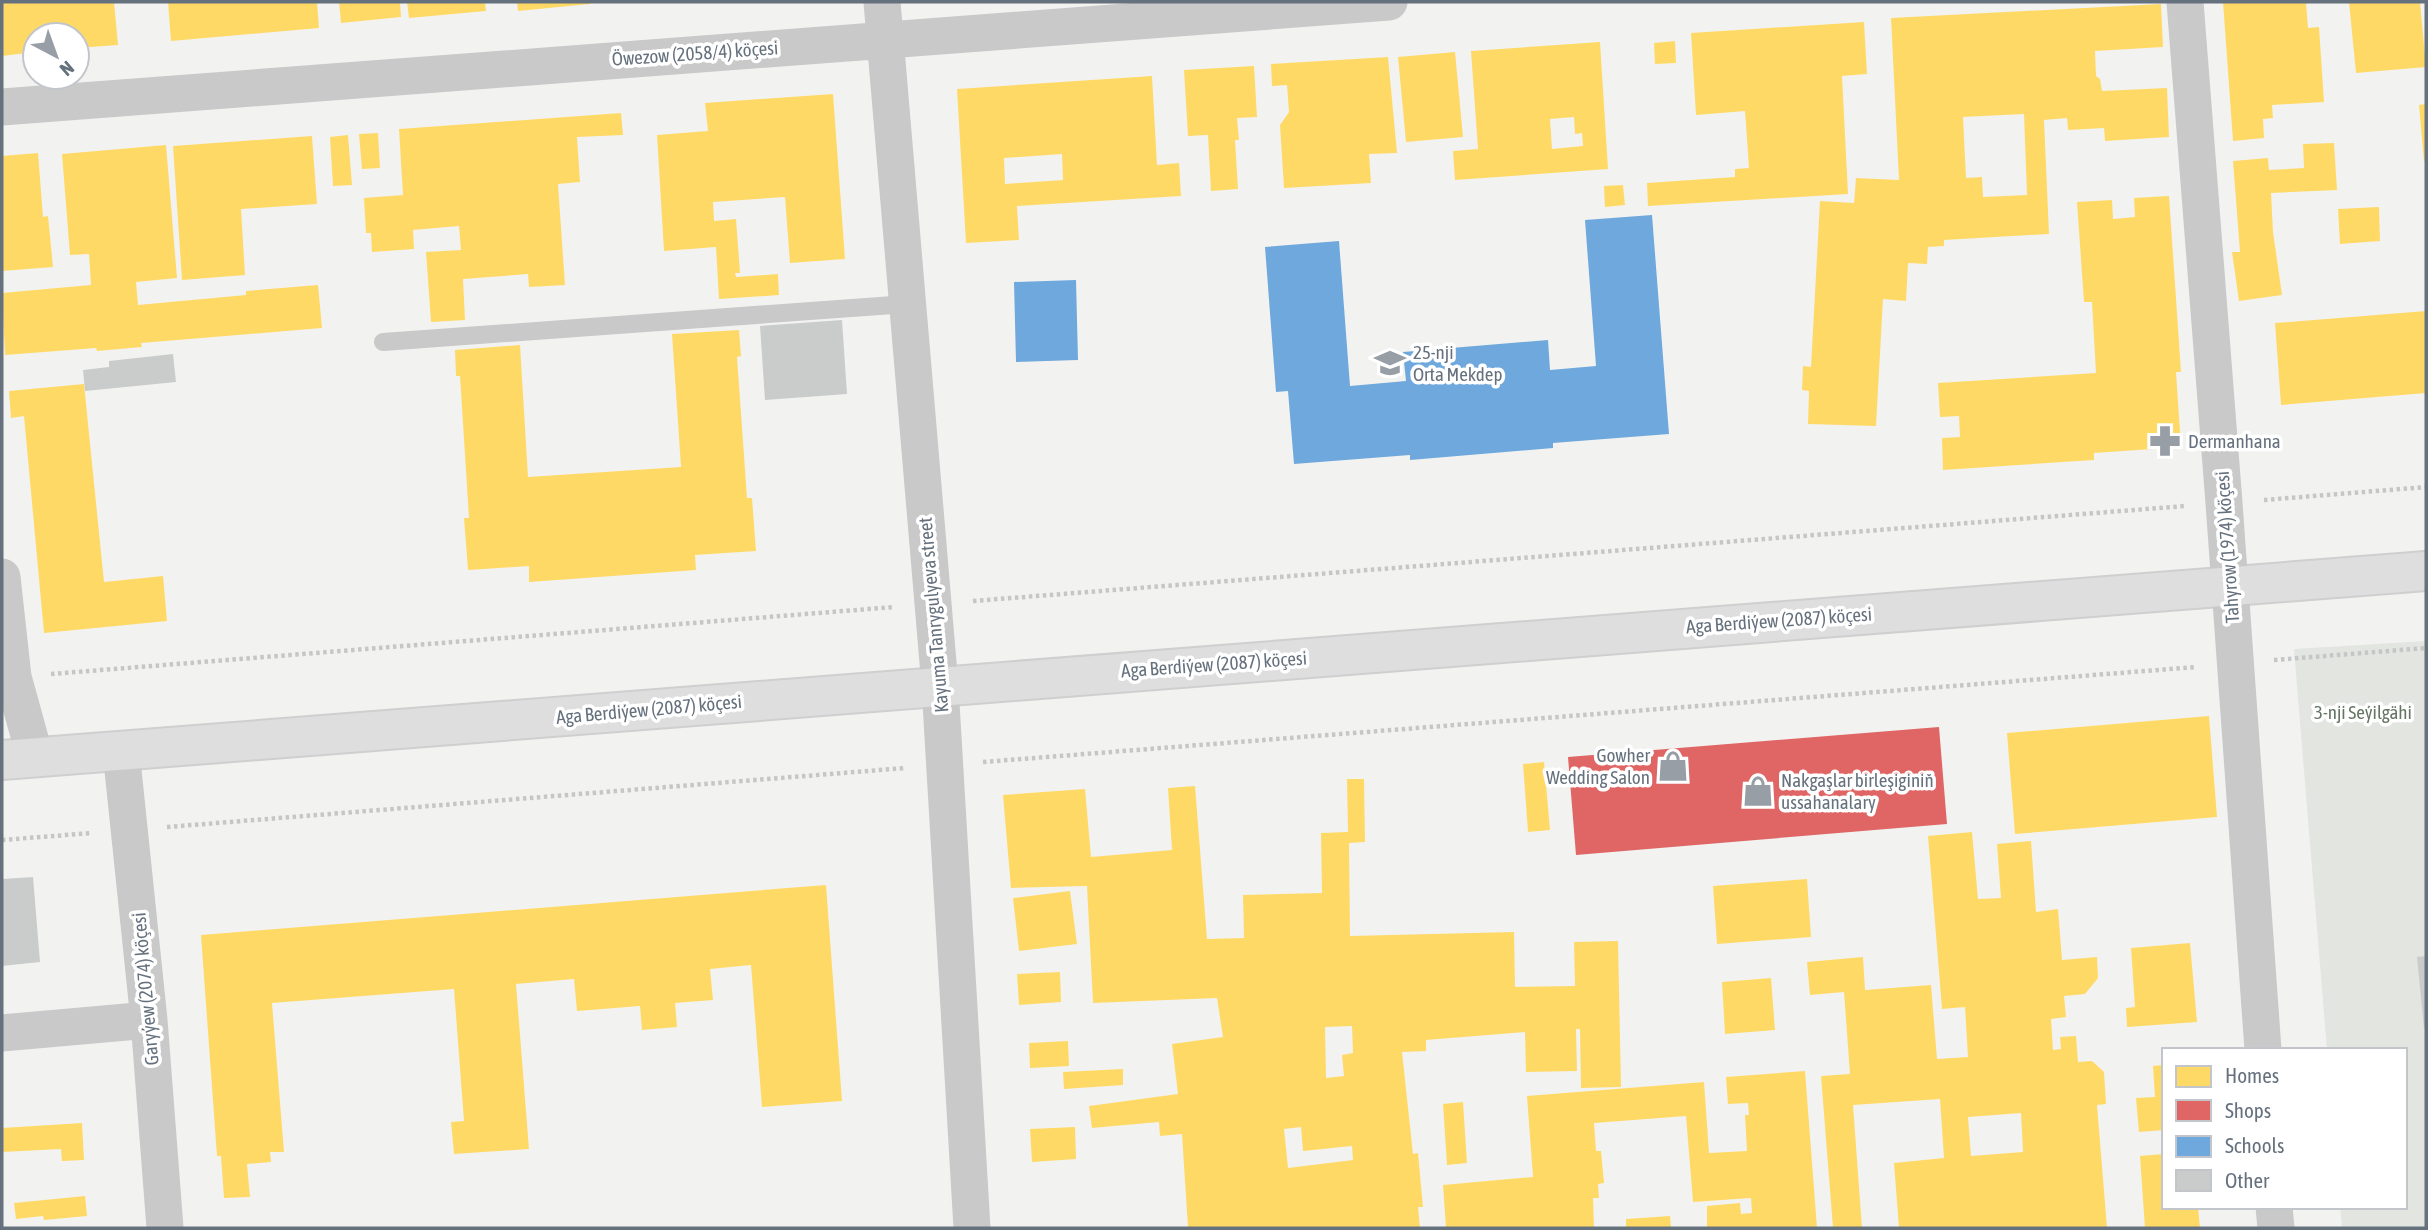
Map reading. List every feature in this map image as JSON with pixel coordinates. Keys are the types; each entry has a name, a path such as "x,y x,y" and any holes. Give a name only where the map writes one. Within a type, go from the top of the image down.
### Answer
{"street":[{"name":"Kayuma Tanrygulyeva street","path":"882,2 940,686 972,1228"},
{"name":"Öwezow (2058/4) köçesi","path":"2,107 1389,2"},
{"name":"Tahyrow (1974) köçesi","path":"2185,2 2263,1048"},
{"name":"Aga Berdiýew (2087) köçesi","path":"19,758 2426,570"},
{"path":"2,577 19,758"},
{"name":"Garyýew (2074) köçesi","path":"121,751 149,1020 165,1228"},
{"path":"2,1033 149,1020"},
{"path":"2274,1209 2276,1228"}],"lane":[{"path":"383,342 906,304"}],"path":[{"path":"13,677 2426,487"},
{"path":"2,840 2426,648"}],"green space":[{"name":"3-nji Seýilgähi","path":"2426,641 2426,1228 2342,1228 2340,1209 2407,1209 2407,1048 2327,1048 2294,649"}],"building: Homes":[{"path":"2,2 114,2 118,45 91,47 91,21 21,21 21,54 2,56"},
{"path":"168,2 317,2 319,28 171,41"},
{"path":"339,2 400,2 401,17 341,23"},
{"path":"407,2 485,2 486,11 409,18"},
{"path":"517,2 590,2 590,4 518,11"},
{"path":"2223,2 2306,2 2308,28 2319,27 2324,102 2272,105 2273,118 2263,119 2264,138 2233,141"},
{"path":"2349,2 2420,2 2426,67 2356,73"},
{"path":"2161,4 2163,47 2095,51 2096,76 2100,79 2102,91 2167,88 2169,137 2105,141 2104,128 2068,130 2067,118 2044,120 2049,234 1944,240 1944,246 1928,247 1927,264 1908,263 1906,301 1883,299 1876,426 1808,424 1809,391 1802,390 1803,366 1811,367 1820,201 1854,203 1856,178 1899,180 1891,18","holes":["2024,114 2027,195 1983,197 1982,177 1966,178 1963,117"]},
{"path":"1864,22 1867,74 1842,76 1848,194 1648,206 1647,183 1735,177 1735,169 1749,168 1745,111 1696,115 1691,33"},
{"path":"1675,41 1676,63 1655,64 1654,43"},
{"path":"1600,42 1608,169 1455,180 1453,151 1478,149 1471,51","holes":["1574,117 1575,134 1582,133 1583,146 1552,149 1550,119"]},
{"path":"1455,52 1463,137 1406,142 1398,57"},
{"path":"1388,57 1397,153 1369,154 1371,183 1284,188 1280,125 1289,112 1287,85 1272,86 1271,64"},
{"path":"1254,66 1257,117 1237,118 1239,140 1235,140 1238,189 1211,191 1208,135 1188,136 1184,70"},
{"path":"1152,76 1157,165 1179,163 1181,196 1017,206 1019,240 966,243 957,89","holes":["1062,154 1063,180 1005,184 1004,158"]},
{"path":"833,94 845,259 790,263 785,197 713,202 714,221 736,219 740,273 735,273 736,277 778,274 779,295 719,299 716,247 664,251 657,135 708,131 705,103"},
{"path":"2426,104 2426,161 2424,161 2419,105"},
{"path":"621,113 623,135 577,137 580,182 558,184 565,285 529,287 528,274 463,279 465,320 431,322 426,252 461,250 459,226 413,230 414,249 372,252 371,233 366,233 364,198 403,195 399,129"},
{"path":"378,133 380,168 362,169 359,134"},
{"path":"348,135 352,185 333,186 330,137"},
{"path":"312,136 317,204 241,209 245,275 182,280 173,146"},
{"path":"2334,143 2337,190 2271,193 2273,232 2282,295 2239,301 2232,252 2240,252 2233,161 2268,158 2269,170 2304,168 2303,144"},
{"path":"166,145 177,278 136,282 138,305 318,285 322,328 141,343 142,347 97,351 96,348 5,355 2,293 91,285 89,254 70,255 62,154"},
{"path":"38,153 43,217 48,216 53,267 2,271 2,156"},
{"path":"1623,185 1625,205 1605,207 1604,186"},
{"path":"2169,196 2181,372 2176,372 2181,447 2094,453 2094,460 1943,470 1942,438 1960,437 1959,416 1940,417 1938,383 2096,373 2092,302 2084,302 2077,202 2112,200 2113,219 2135,217 2134,198"},
{"path":"2379,207 2380,241 2340,244 2338,209"},
{"path":"2426,311 2426,393 2281,405 2275,323"},
{"path":"739,330 741,356 737,357 747,498 752,498 756,551 695,555 696,570 529,582 529,566 468,570 464,518 469,518 460,376 456,376 455,350 520,345 528,477 681,467 672,334"},
{"path":"84,384 104,582 163,576 167,621 44,633 24,416 11,418 9,391"},
{"path":"2209,716 2217,817 2015,834 2007,733"},
{"path":"1544,762 1550,830 1528,832 1523,764"},
{"path":"1347,779 1364,779 1365,842 1349,843 1350,936 1514,932 1515,987 1575,986 1574,942 1618,941 1621,1087 1581,1088 1580,1029 1576,1029 1577,1071 1526,1072 1525,1032 1426,1040 1426,1051 1402,1052 1413,1154 1418,1153 1423,1207 1418,1207 1420,1228 1188,1228 1182,1134 1160,1136 1159,1122 1092,1128 1089,1106 1178,1094 1172,1044 1223,1037 1217,998 1093,1003 1087,886 1011,888 1003,795 1085,789 1091,857 1172,850 1168,788 1195,786 1207,939 1244,938 1243,895 1322,893 1321,833 1348,832","holes":["1352,1026 1353,1053 1342,1055 1344,1076 1326,1078 1325,1027","1301,1127 1303,1151 1352,1146 1353,1160 1288,1168 1284,1129"]},
{"path":"1972,832 1978,899 2001,898 1997,844 2031,841 2036,912 2058,909 2062,960 2097,957 2098,978 2085,994 2064,996 2066,1017 2051,1019 2053,1050 2061,1049 2060,1037 2076,1036 2078,1062 2092,1061 2104,1072 2106,1104 2097,1105 2107,1228 1899,1228 1894,1163 1944,1158 1940,1099 1853,1105 1862,1228 1833,1228 1821,1076 1850,1074 1844,992 1810,995 1807,962 1863,957 1865,990 1931,985 1937,1059 1968,1057 1965,1007 1942,1009 1928,836","holes":["2021,1113 2023,1152 1971,1156 1968,1117"]},
{"path":"1807,879 1811,937 1717,944 1713,886"},
{"path":"826,885 842,1101 762,1107 751,965 710,969 713,1000 675,1003 677,1027 642,1030 640,1006 577,1011 574,979 516,984 529,1149 454,1154 451,1122 464,1121 454,989 272,1003 284,1152 270,1152 271,1162 247,1164 250,1197 224,1198 221,1156 217,1156 201,935"},
{"path":"1070,891 1077,944 1019,951 1013,898"},
{"path":"2190,943 2197,1022 2127,1027 2126,1008 2135,1007 2131,948"},
{"path":"1060,972 1061,1002 1019,1005 1017,974"},
{"path":"1771,978 1775,1030 1725,1034 1722,982"},
{"path":"1068,1041 1069,1066 1030,1068 1029,1043"},
{"path":"2162,1065 2162,1130 2139,1132 2136,1098 2155,1097 2153,1066"},
{"path":"1123,1069 1123,1085 1064,1089 1063,1072"},
{"path":"1805,1071 1817,1228 1707,1228 1707,1206 1740,1203 1741,1214 1752,1213 1751,1198 1693,1202 1686,1116 1594,1123 1596,1151 1601,1151 1604,1183 1598,1184 1599,1198 1593,1198 1594,1228 1446,1228 1443,1185 1533,1177 1527,1096 1704,1082 1709,1153 1747,1151 1745,1115 1749,1115 1748,1103 1728,1104 1726,1077"},
{"path":"1463,1102 1467,1163 1447,1165 1443,1104"},
{"path":"82,1123 84,1160 62,1161 61,1149 2,1152 2,1128"},
{"path":"1075,1127 1076,1159 1032,1162 1030,1129"},
{"path":"2162,1154 2162,1209 2198,1209 2200,1228 2145,1228 2140,1156"},
{"path":"85,1196 87,1216 44,1220 43,1216 16,1219 14,1203"},
{"path":"1670,1216 1671,1228 1626,1228 1626,1219"}],"building: Shops":[{"name":"Nakgaşlar birleşiginiň ussahanalary","path":"1939,727 1947,824 1576,855 1568,757"}],"building: Schools":[{"path":"1652,215 1669,434 1553,443 1553,448 1410,460 1410,455 1294,464 1288,391 1276,392 1265,247 1339,241 1350,386 1406,381 1403,352 1548,340 1550,370 1596,366 1585,220"},
{"path":"1076,280 1078,360 1016,362 1014,282"}],"building: Other":[{"path":"842,320 847,394 765,400 760,326"},
{"path":"173,354 176,382 85,391 83,370 109,367 109,361"},
{"path":"33,877 40,962 2,966 2,879"},
{"path":"2426,956 2426,1028 2424,1028 2417,957"}],"place":[{"name":"25-nji Orta Mekdep","path":"1390,363"},
{"name":"Dermanhana","path":"2165,441"},
{"name":"Gowher Wedding Salon","path":"1673,766"},
{"name":"Nakgaşlar birleşiginiň ussahanalary","path":"1758,791"}]}
